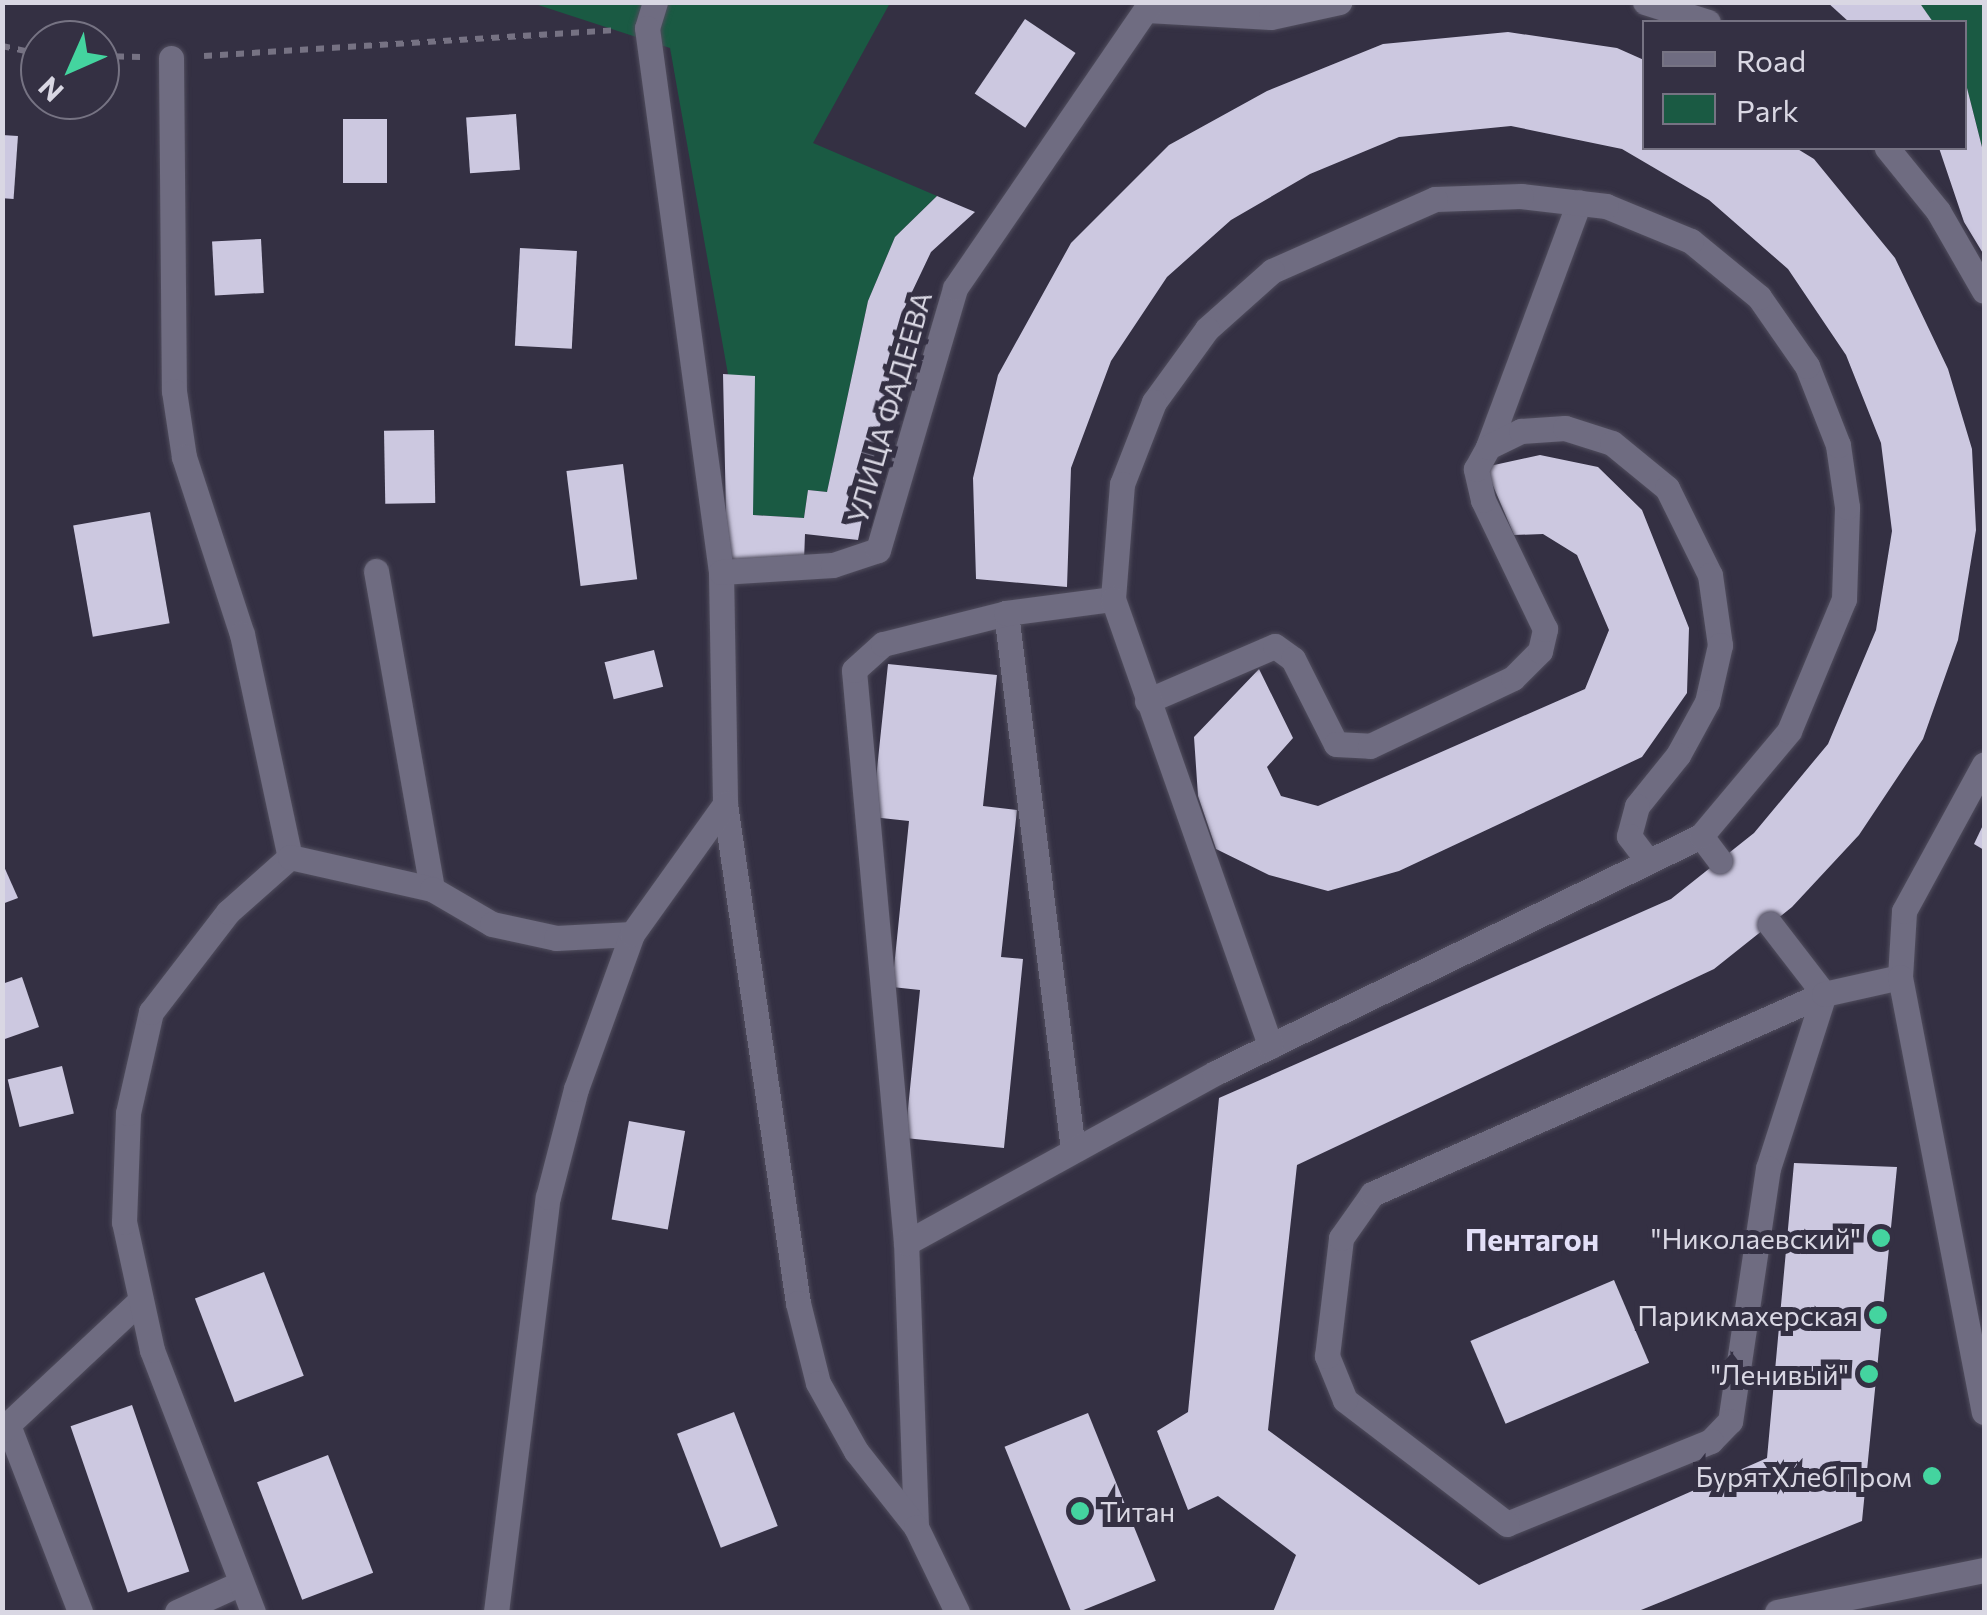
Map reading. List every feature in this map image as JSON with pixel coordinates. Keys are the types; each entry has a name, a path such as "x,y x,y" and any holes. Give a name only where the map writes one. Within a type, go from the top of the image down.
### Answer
{"street":[{"path":"655,2 646,28 721,572 725,804 798,1303 818,1383 856,1452 916,1526 957,1612"},
{"path":"1149,6 1271,17 1340,2"},
{"path":"1645,2 1702,20"},
{"name":"УЛИЦА ФАДЕЕВА","path":"721,572 846,563 878,550 955,288 1149,6"},
{"path":"171,58 174,391 181,441 242,634 290,856"},
{"path":"1889,150 1938,211 1984,291"},
{"path":"906,1244 1270,1046 1700,836 1790,731 1844,599 1847,507 1838,445 1807,366 1760,297 1692,241 1606,206 1521,196 1435,199 1272,272 1207,329 1154,402 1122,484 1114,599 1270,1046"},
{"path":"1148,701 1275,646 1293,659 1336,744 1370,746 1513,678 1540,651 1545,629 1483,500 1476,469 1488,447 1580,202"},
{"path":"1488,447 1520,431 1565,428 1612,443 1667,488 1710,575 1720,645 1707,702 1678,755 1638,806 1629,836 1648,861"},
{"path":"376,571 432,889"},
{"path":"916,1526 906,1244 854,670 884,644 1006,613 1114,599"},
{"path":"1006,613 1073,1150"},
{"path":"1984,764 1904,910 1900,977 1984,1412"},
{"path":"496,1612 548,1197 576,1089 632,934 725,804"},
{"path":"1700,836 1720,860"},
{"path":"290,856 432,889 492,924 556,938 632,934"},
{"path":"253,1612 152,1350 124,1222 128,1113 150,1012 228,912 290,856"},
{"path":"1770,924 1824,994"},
{"path":"1824,994 1768,1168 1730,1421 1711,1441 1507,1524 1345,1400 1328,1356 1341,1238 1372,1194 1824,994 1900,977"},
{"path":"80,1612 5,1428 142,1300"},
{"path":"1777,1612 1859,1602 1984,1570"},
{"path":"177,1612 242,1583"}],"path":[{"path":"120,57 171,58 646,28"}],"green space":[{"path":"532,3 890,3 813,143 937,196 895,237 868,301 827,492 808,490 804,518 753,515 670,48"},
{"path":"1919,3 1984,3 1984,155 1967,88 1967,20 1932,20"}],"building":[{"path":"1827,2 1919,2 1932,20 1847,20"},
{"path":"1025,19 1076,53 1025,128 975,94"},
{"path":"1508,32 1617,48 1642,59 1642,150 1799,150 1814,159 1895,258 1948,369 1972,449 1976,530 1958,640 1923,739 1859,835 1792,907 1714,969 1297,1165 1268,1430 1479,1585 1767,1458 1794,1163 1897,1167 1862,1521 1636,1612 1273,1612 1296,1555 1218,1496 1188,1510 1157,1431 1188,1412 1219,1098 1671,899 1754,833 1828,744 1876,630 1892,531 1881,443 1846,355 1788,269 1709,200 1622,149 1511,126 1399,137 1310,174 1231,220 1167,277 1111,361 1071,468 1067,587 976,579 973,478 998,375 1071,243 1169,145 1267,91 1383,44"},
{"path":"1967,88 1984,155 1984,255 1964,222 1940,150 1967,150"},
{"path":"516,114 520,170 470,173 466,117"},
{"path":"343,119 387,119 387,183 343,183"},
{"path":"2,135 18,136 14,199 2,198"},
{"path":"937,196 975,212 931,252 902,313 858,540 805,534 804,561 727,562 723,374 755,376 753,515 804,518 808,490 827,492 868,301 895,237"},
{"path":"261,239 264,293 215,295 212,242"},
{"path":"520,248 577,251 572,349 515,346"},
{"path":"434,430 435,503 385,504 384,431"},
{"path":"1540,455 1598,467 1642,510 1689,628 1687,693 1642,757 1399,871 1328,891 1269,875 1216,849 1198,796 1194,737 1259,669 1293,738 1267,767 1281,796 1318,806 1585,689 1609,630 1577,555 1543,534 1514,535 1485,467"},
{"path":"623,464 637,579 581,586 566,471"},
{"path":"150,512 170,623 93,637 73,526"},
{"path":"654,650 663,687 614,699 605,662"},
{"path":"888,664 997,675 983,806 1017,810 1001,957 1023,959 1004,1148 905,1138 920,990 892,987 909,821 872,817"},
{"path":"1984,823 1984,850 1974,844"},
{"path":"2,862 18,898 2,904"},
{"path":"22,977 39,1027 2,1040 2,984"},
{"path":"62,1066 74,1114 20,1127 8,1080"},
{"path":"629,1121 685,1131 668,1229 612,1219"},
{"path":"264,1272 304,1376 235,1402 195,1299"},
{"path":"1614,1280 1649,1363 1506,1424 1470,1341"},
{"path":"132,1405 189,1571 128,1593 71,1426"},
{"path":"734,1412 778,1526 721,1548 677,1434"},
{"path":"1088,1413 1156,1581 1071,1612 1005,1447"},
{"path":"328,1455 373,1573 302,1600 257,1482"}],"place":[{"name":"\"Николаевский\"","path":"1881,1238"},
{"name":"Парикмахерская","path":"1878,1315"},
{"name":"\"Ленивый\"","path":"1869,1374"},
{"name":"БурятХлебПром","path":"1932,1476"},
{"name":"Титан","path":"1080,1511"}],"district":[{"name":"Пентагон","path":"1532,1239"}]}
